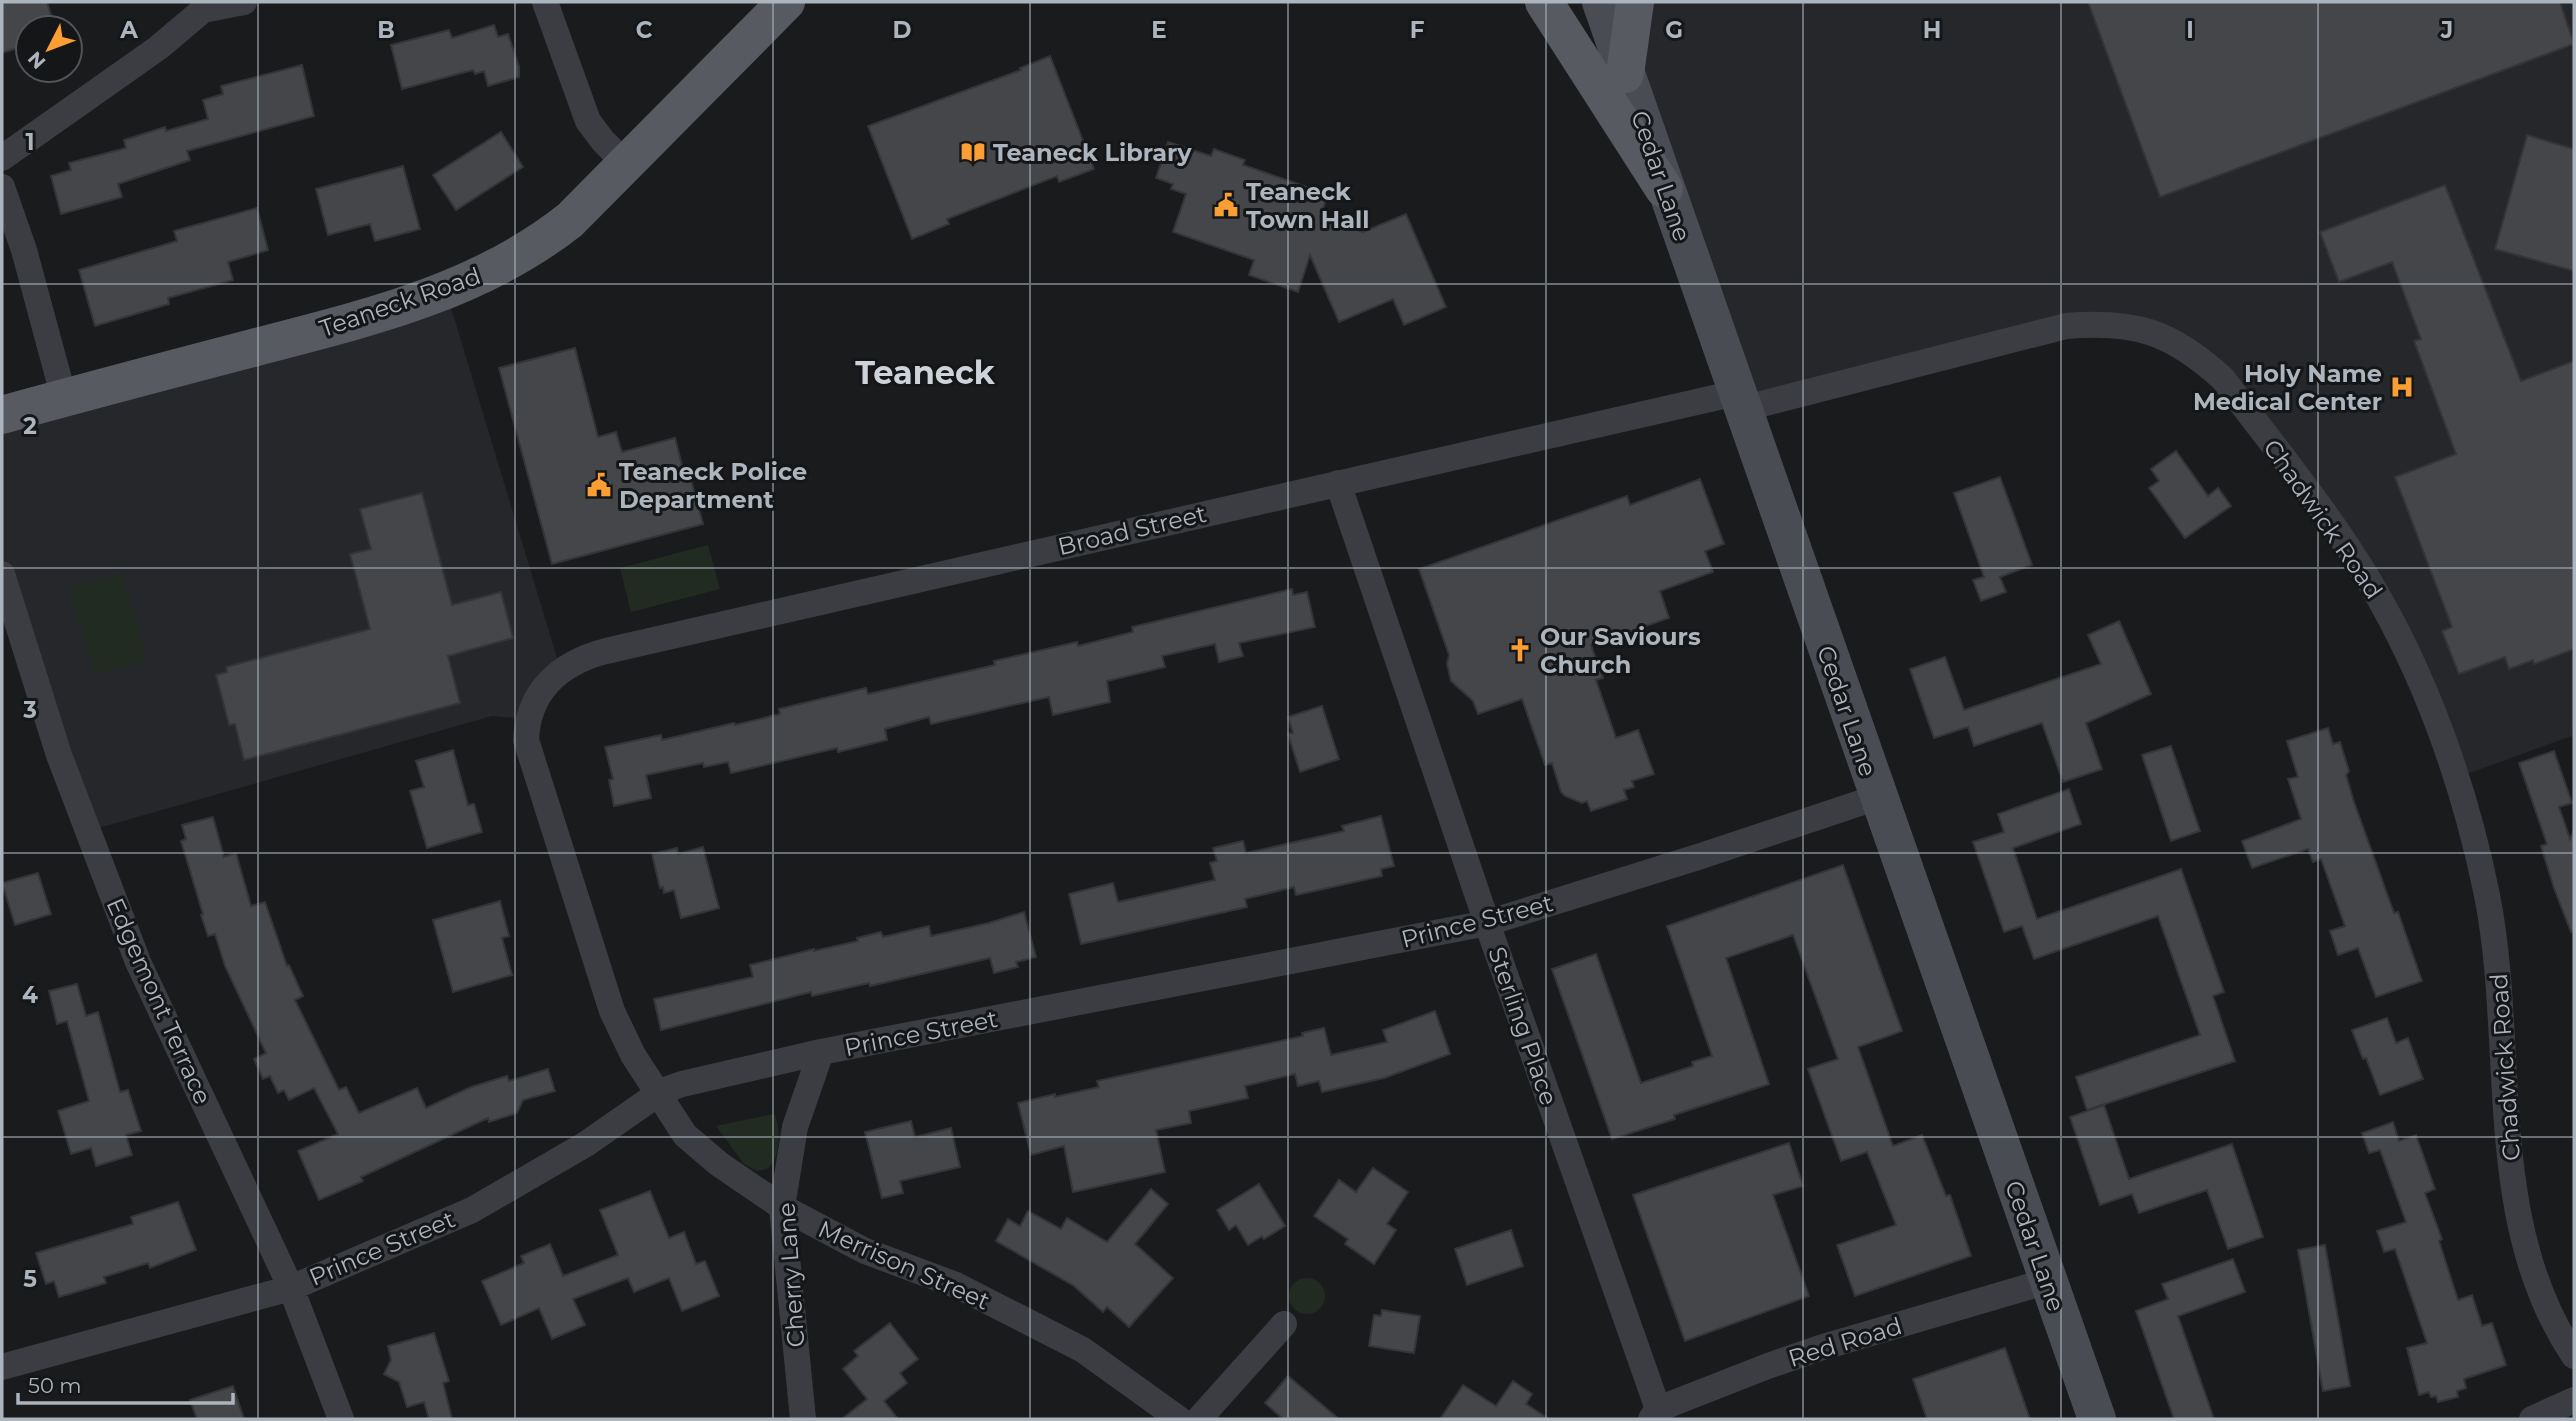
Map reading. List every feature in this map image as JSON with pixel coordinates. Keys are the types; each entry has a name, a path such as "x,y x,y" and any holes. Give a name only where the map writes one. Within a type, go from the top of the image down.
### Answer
{"main road":[{"name":"Teaneck Road","path":"2,415 386,313 464,284 506,263 570,220 786,2"},
{"path":"1545,2 1664,189"},
{"name":"Cedar Lane","path":"1601,2 1664,189 2097,1419"},
{"path":"1625,74 1635,2"}],"street":[{"path":"2,158 158,48 202,6 244,2"},
{"path":"545,2 588,121 627,165"},
{"path":"2,187 24,250 64,398"},
{"name":"Chadwick Road","path":"1739,401 2066,326 2102,323 2137,328 2174,341 2199,357 2223,379 2347,545 2416,671 2448,750 2473,831 2488,898 2500,981 2508,1146 2527,1252 2541,1297 2574,1356"},
{"name":"Broad Street","path":"538,696 561,671 584,657 606,651 1338,483 1739,401"},
{"name":"Sterling Place","path":"1338,483 1654,1414"},
{"name":"Edgemont Terrace","path":"2,574 59,755 138,962 291,1288 341,1419"},
{"name":"Merrison Street","path":"538,696 527,719 526,740 612,1011 633,1055 685,1135 719,1164 782,1208 864,1251 956,1285 1083,1350 1179,1419"},
{"name":"Prince Street","path":"2,1367 291,1288 472,1210 586,1144 659,1093 682,1084 821,1052 1487,923 1878,797"},
{"name":"Cherry Lane","path":"803,1419 782,1208 795,1127 821,1052"},
{"name":"Red Road","path":"1654,1414 1768,1366 1820,1348 2048,1281"},
{"path":"1199,1419 1284,1324"},
{"path":"2532,1419 2574,1400"}],"shaded area":[{"name":"Holy Name Medical Center","path":"1635,2 2574,2 2574,735 2456,778 2416,672 2223,379 2102,323 1742,409 1625,74"},
{"path":"446,291 561,671 527,719 492,716 88,831 2,574 2,415"},
{"path":"708,545 720,589 631,612 620,568"},
{"path":"122,573 148,660 95,675 69,588"},
{"path":"774,1114 779,1134 775,1157 768,1168 757,1171 744,1164 716,1126"},
{"path":"1307,1278 1320,1283 1325,1296 1320,1309 1307,1314 1294,1309 1289,1296 1294,1283"}],"building":[{"path":"2,2 47,2 51,14 14,14 14,49 2,53"},
{"path":"2088,2 2560,2 2574,44 2160,197"},
{"path":"494,25 498,37 508,34 519,67 519,77 488,86 484,71 475,74 473,70 402,89 391,45 449,30 452,38"},
{"path":"1050,56 1094,169 1059,182 1057,176 947,219 949,224 912,239 868,126 1021,70 1020,68"},
{"path":"302,65 314,116 187,151 190,160 118,184 122,197 61,214 51,176 71,170 69,163 126,148 124,140 165,127 166,131 208,119 203,100 223,94 221,86"},
{"path":"501,132 523,167 456,210 433,175"},
{"path":"2527,135 2574,149 2574,271 2495,249"},
{"path":"1168,142 1211,156 1214,149 1245,160 1243,165 1328,194 1320,217 1363,232 1406,214 1446,307 1404,325 1393,299 1339,322 1310,255 1298,292 1249,275 1254,260 1173,232 1186,194 1171,189 1173,184 1156,178"},
{"path":"403,166 420,229 375,241 370,224 328,235 316,189"},
{"path":"2445,185 2521,381 2574,361 2574,649 2534,664 2533,660 2509,669 2505,657 2459,674 2442,631 2452,627 2395,477 2456,454 2414,341 2421,339 2392,262 2339,282 2320,232"},
{"path":"257,208 268,250 228,262 233,280 168,298 169,304 95,326 79,270 177,241 174,231"},
{"path":"575,348 598,437 616,432 622,452 675,438 686,481 691,480 703,524 552,564 499,368"},
{"path":"2176,451 2208,496 2218,488 2231,506 2185,538 2149,488 2159,481 2151,469"},
{"path":"2000,477 2032,565 2000,577 2006,592 1981,601 1973,580 1984,577 1954,493"},
{"name":"Our Saviours Church","path":"1700,479 1724,544 1705,551 1713,572 1660,591 1669,618 1591,645 1603,678 1596,680 1616,738 1638,730 1654,774 1632,781 1634,787 1624,790 1627,799 1591,811 1587,801 1582,803 1561,792 1552,763 1545,765 1522,699 1478,714 1473,701 1451,681 1447,664 1449,655 1419,569 1627,496 1630,505"},
{"path":"422,493 452,605 501,592 513,638 448,656 460,703 244,760 235,724 229,725 216,675 227,672 226,667 370,629 350,554 371,549 360,509"},
{"path":"1292,589 1293,595 1307,592 1315,627 1239,643 1243,656 1219,662 1215,644 1162,656 1165,667 1107,681 1110,702 1053,715 1049,697 931,724 929,717 885,729 887,740 838,752 837,748 731,773 728,762 704,767 703,763 646,775 651,798 614,806 609,780 613,779 605,747 661,735 662,740 734,723 735,725 780,714 779,709 866,688 868,694 995,665 994,661 1077,642 1078,646 1133,632 1132,627"},
{"path":"2119,621 2151,694 2086,723 2102,769 2063,782 2042,723 1974,746 1968,727 1934,738 1910,669 1945,657 1964,710 2101,664 2088,635"},
{"path":"1322,706 1339,759 1300,772 1288,734 1293,733 1288,717"},
{"path":"2328,728 2333,744 2340,742 2349,771 2346,775 2354,802 2422,981 2376,997 2358,948 2338,955 2330,931 2345,926 2321,859 2313,862 2308,849 2252,868 2242,841 2301,819 2288,779 2298,777 2287,741"},
{"path":"2171,746 2200,831 2171,841 2142,755"},
{"path":"453,750 468,805 474,804 482,832 427,848 410,791 424,787 416,761"},
{"path":"2554,751 2572,803 2559,807 2570,839 2574,830 2574,931 2571,932 2541,846 2547,844 2519,763"},
{"path":"2069,789 2081,824 2013,848 2037,919 2181,869 2224,992 2213,996 2235,1061 2087,1110 2076,1077 2200,1035 2158,916 2034,959 2022,926 2004,932 1973,842 2004,832 1998,814"},
{"path":"1381,816 1394,866 1381,869 1382,876 1296,895 1294,887 1245,899 1247,907 1081,944 1069,894 1113,883 1118,902 1215,880 1210,863 1217,861 1213,848 1243,841 1246,853 1344,831 1342,826"},
{"path":"213,817 224,857 236,853 251,906 265,902 287,966 289,965 303,996 295,1000 339,1090 346,1087 359,1113 417,1088 426,1108 471,1087 507,1076 509,1081 548,1069 555,1091 523,1100 517,1113 489,1122 488,1118 361,1177 363,1181 319,1200 298,1151 338,1134 314,1088 289,1100 284,1090 278,1093 270,1076 263,1079 254,1059 266,1053 225,966 215,934 208,936 201,915 203,914 181,841 186,839 182,825"},
{"path":"703,847 719,908 681,918 674,890 664,893 663,887 660,888 652,854 677,848 678,854"},
{"path":"1843,865 1902,1031 1858,1047 1893,1146 1922,1135 1946,1196 1950,1195 1971,1256 1855,1296 1837,1245 1896,1225 1867,1152 1841,1161 1808,1069 1838,1059 1793,935 1726,958 1769,1084 1674,1115 1675,1119 1612,1139 1552,969 1596,954 1641,1083 1693,1066 1692,1062 1712,1056 1667,926"},
{"path":"38,873 51,914 15,925 2,883"},
{"path":"500,901 509,936 502,938 512,975 453,992 433,920"},
{"path":"1024,912 1036,957 1016,962 1018,967 994,973 990,958 870,986 869,983 812,996 811,992 661,1030 654,999 753,977 750,965 858,941 857,938 881,932 883,937 929,926 931,936"},
{"path":"77,984 86,1016 98,1012 120,1092 128,1090 141,1131 126,1135 132,1155 96,1166 91,1148 71,1154 58,1111 89,1101 67,1021 57,1024 49,991"},
{"path":"1435,1011 1450,1054 1384,1078 1322,1092 1319,1081 1298,1086 1295,1074 1245,1086 1248,1098 1189,1111 1191,1123 1156,1130 1165,1172 1073,1192 1064,1146 1031,1155 1018,1103 1099,1087 1097,1081 1303,1036 1302,1033 1324,1028 1331,1055 1387,1042 1383,1030"},
{"path":"2387,1018 2396,1043 2408,1038 2423,1079 2380,1095 2352,1030"},
{"path":"2104,1105 2129,1179 2232,1144 2263,1237 2228,1249 2207,1190 2139,1213 2132,1194 2100,1205 2070,1117"},
{"path":"911,1121 915,1137 951,1128 960,1167 900,1181 903,1193 882,1198 865,1132"},
{"path":"2393,1122 2399,1141 2416,1135 2435,1189 2425,1193 2442,1239 2439,1241 2458,1300 2472,1295 2482,1326 2492,1323 2506,1365 2464,1379 2466,1388 2457,1391 2458,1397 2438,1402 2436,1396 2431,1397 2429,1392 2419,1395 2407,1348 2427,1343 2395,1249 2384,1252 2377,1231 2406,1222 2380,1150 2369,1153 2362,1133"},
{"path":"1789,1143 1803,1186 1773,1195 1809,1296 1685,1341 1633,1195"},
{"path":"1373,1168 1408,1192 1387,1224 1396,1230 1374,1264 1345,1244 1348,1239 1314,1216 1339,1180 1356,1192"},
{"path":"1259,1184 1285,1226 1248,1245 1236,1225 1229,1230 1217,1210"},
{"path":"1151,1189 1168,1204 1135,1244 1173,1278 1129,1327 1107,1307 1103,1312 1074,1286 996,1241 1008,1219 1020,1226 1028,1211 1061,1229 1067,1218 1107,1242"},
{"path":"650,1191 669,1238 684,1232 696,1264 705,1261 719,1296 682,1311 669,1278 634,1292 628,1278 573,1299 585,1325 552,1339 539,1308 501,1325 482,1281 524,1263 521,1256 550,1244 563,1276 618,1255 600,1210"},
{"path":"178,1202 196,1250 150,1268 148,1263 104,1277 106,1283 59,1297 54,1281 46,1284 36,1253 133,1224 131,1217"},
{"path":"1511,1230 1523,1266 1467,1285 1455,1249"},
{"path":"2325,1245 2350,1386 2323,1391 2298,1250"},
{"path":"2233,1259 2245,1292 2178,1316 2214,1419 2174,1419 2136,1311 2168,1299 2162,1284"},
{"path":"1382,1310 1420,1316 1414,1353 1369,1346 1374,1315 1381,1316"},
{"path":"890,1323 918,1359 900,1373 907,1383 884,1401 898,1419 842,1419 867,1399 843,1369 858,1356 854,1351"},
{"path":"434,1333 449,1381 443,1383 452,1419 429,1419 424,1402 407,1407 399,1382 384,1374 391,1360 388,1346"},
{"path":"2005,1348 2030,1419 1927,1419 1913,1379"},
{"path":"1288,1376 1339,1419 1283,1419 1265,1403"},
{"path":"1513,1381 1532,1394 1526,1404 1549,1419 1440,1419 1463,1385 1496,1406"},
{"path":"233,1386 244,1419 197,1419 190,1400"}],"place":[{"name":"Teaneck Library","path":"973,152"},
{"name":"Teaneck Town Hall","path":"1226,205"},
{"name":"Holy Name Medical Center","path":"2402,387"},
{"name":"Teaneck Police Department","path":"599,485"},
{"name":"Our Saviours Church","path":"1520,650"}],"district":[{"name":"Teaneck","path":"925,372"}]}
